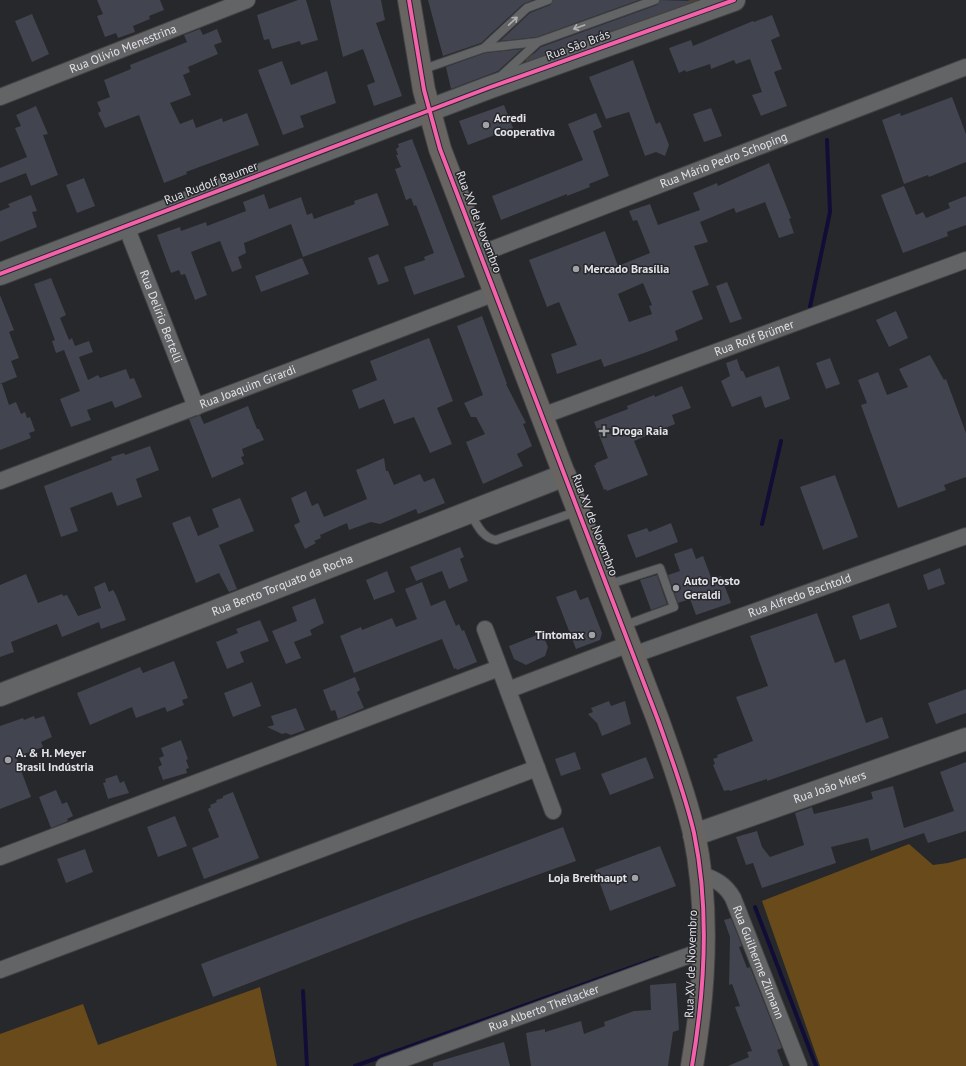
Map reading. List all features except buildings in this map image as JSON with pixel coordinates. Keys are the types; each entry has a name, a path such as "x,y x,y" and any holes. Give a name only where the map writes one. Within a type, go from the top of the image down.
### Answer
{"main road":[{"name":"Rua XV de Novembro","path":"409,0 420,70 440,149 579,510 677,773 694,834 704,901 704,950 700,1014 692,1066"}],"street":[{"name":"Rua Olívio Menestrina","path":"0,97 247,0"},
{"name":"Rua São Brás","path":"429,110 734,0"},
{"name":"Rua Mário Pedro Schoping","path":"480,254 966,67"},
{"name":"Rua Rudolf Baumer","path":"0,274 429,110"},
{"name":"Rua Delírio Bertelli","path":"126,226 196,407"},
{"name":"Rua Rolf Brümer","path":"542,416 966,260"},
{"name":"Rua Joaquim Girardi","path":"0,481 495,293"},
{"name":"Rua Bento Torquato da Rocha","path":"0,695 565,475"},
{"name":"Rua Alfredo Bachtold","path":"508,690 628,642 966,536"},
{"path":"485,630 553,811"},
{"path":"0,857 500,668"},
{"name":"Rua João Miers","path":"694,834 966,738"},
{"path":"0,970 537,768"},
{"name":"Rua Guilherme Zilmann","path":"701,874 717,880 727,887 733,898 799,1066"},
{"name":"Rua Alberto Theilacker","path":"384,1066 704,950"}],"lane":[{"path":"484,48 527,8 548,0"},
{"path":"420,70 484,48 538,42 655,0"},
{"path":"488,88 538,42"},
{"path":"469,512 483,534 489,539 496,540 579,510"},
{"path":"607,585 660,568 674,607 628,642"}],"shaded area":[{"path":"690,0 700,0 526,62 526,59 533,54 548,51"},
{"path":"909,844 933,865 966,858 966,1066 820,1066 762,901"},
{"path":"260,987 277,1066 0,1066 0,1034 83,1004 98,1045"}],"waterway":[{"path":"810,307 830,212 827,140"},
{"path":"762,524 781,441"},
{"path":"755,907 816,1066"},
{"path":"355,1066 658,958"},
{"path":"303,991 307,1066"}],"cycle path":[{"path":"409,0 424,90 440,149 658,720 678,776 694,833 702,891 704,950 703,979 692,1066"},
{"path":"0,274 488,88 734,0"}],"place":[{"name":"Acredi Cooperativa","path":"486,125"},
{"name":"Mercado Brasília","path":"576,269"},
{"name":"Droga Raia","path":"604,431"},
{"name":"Auto Posto Geraldi","path":"676,588"},
{"name":"Tintomax","path":"592,635"},
{"name":"A. & H. Meyer Brasil Indústria","path":"8,760"},
{"name":"Loja Breithaupt","path":"635,878"}]}
